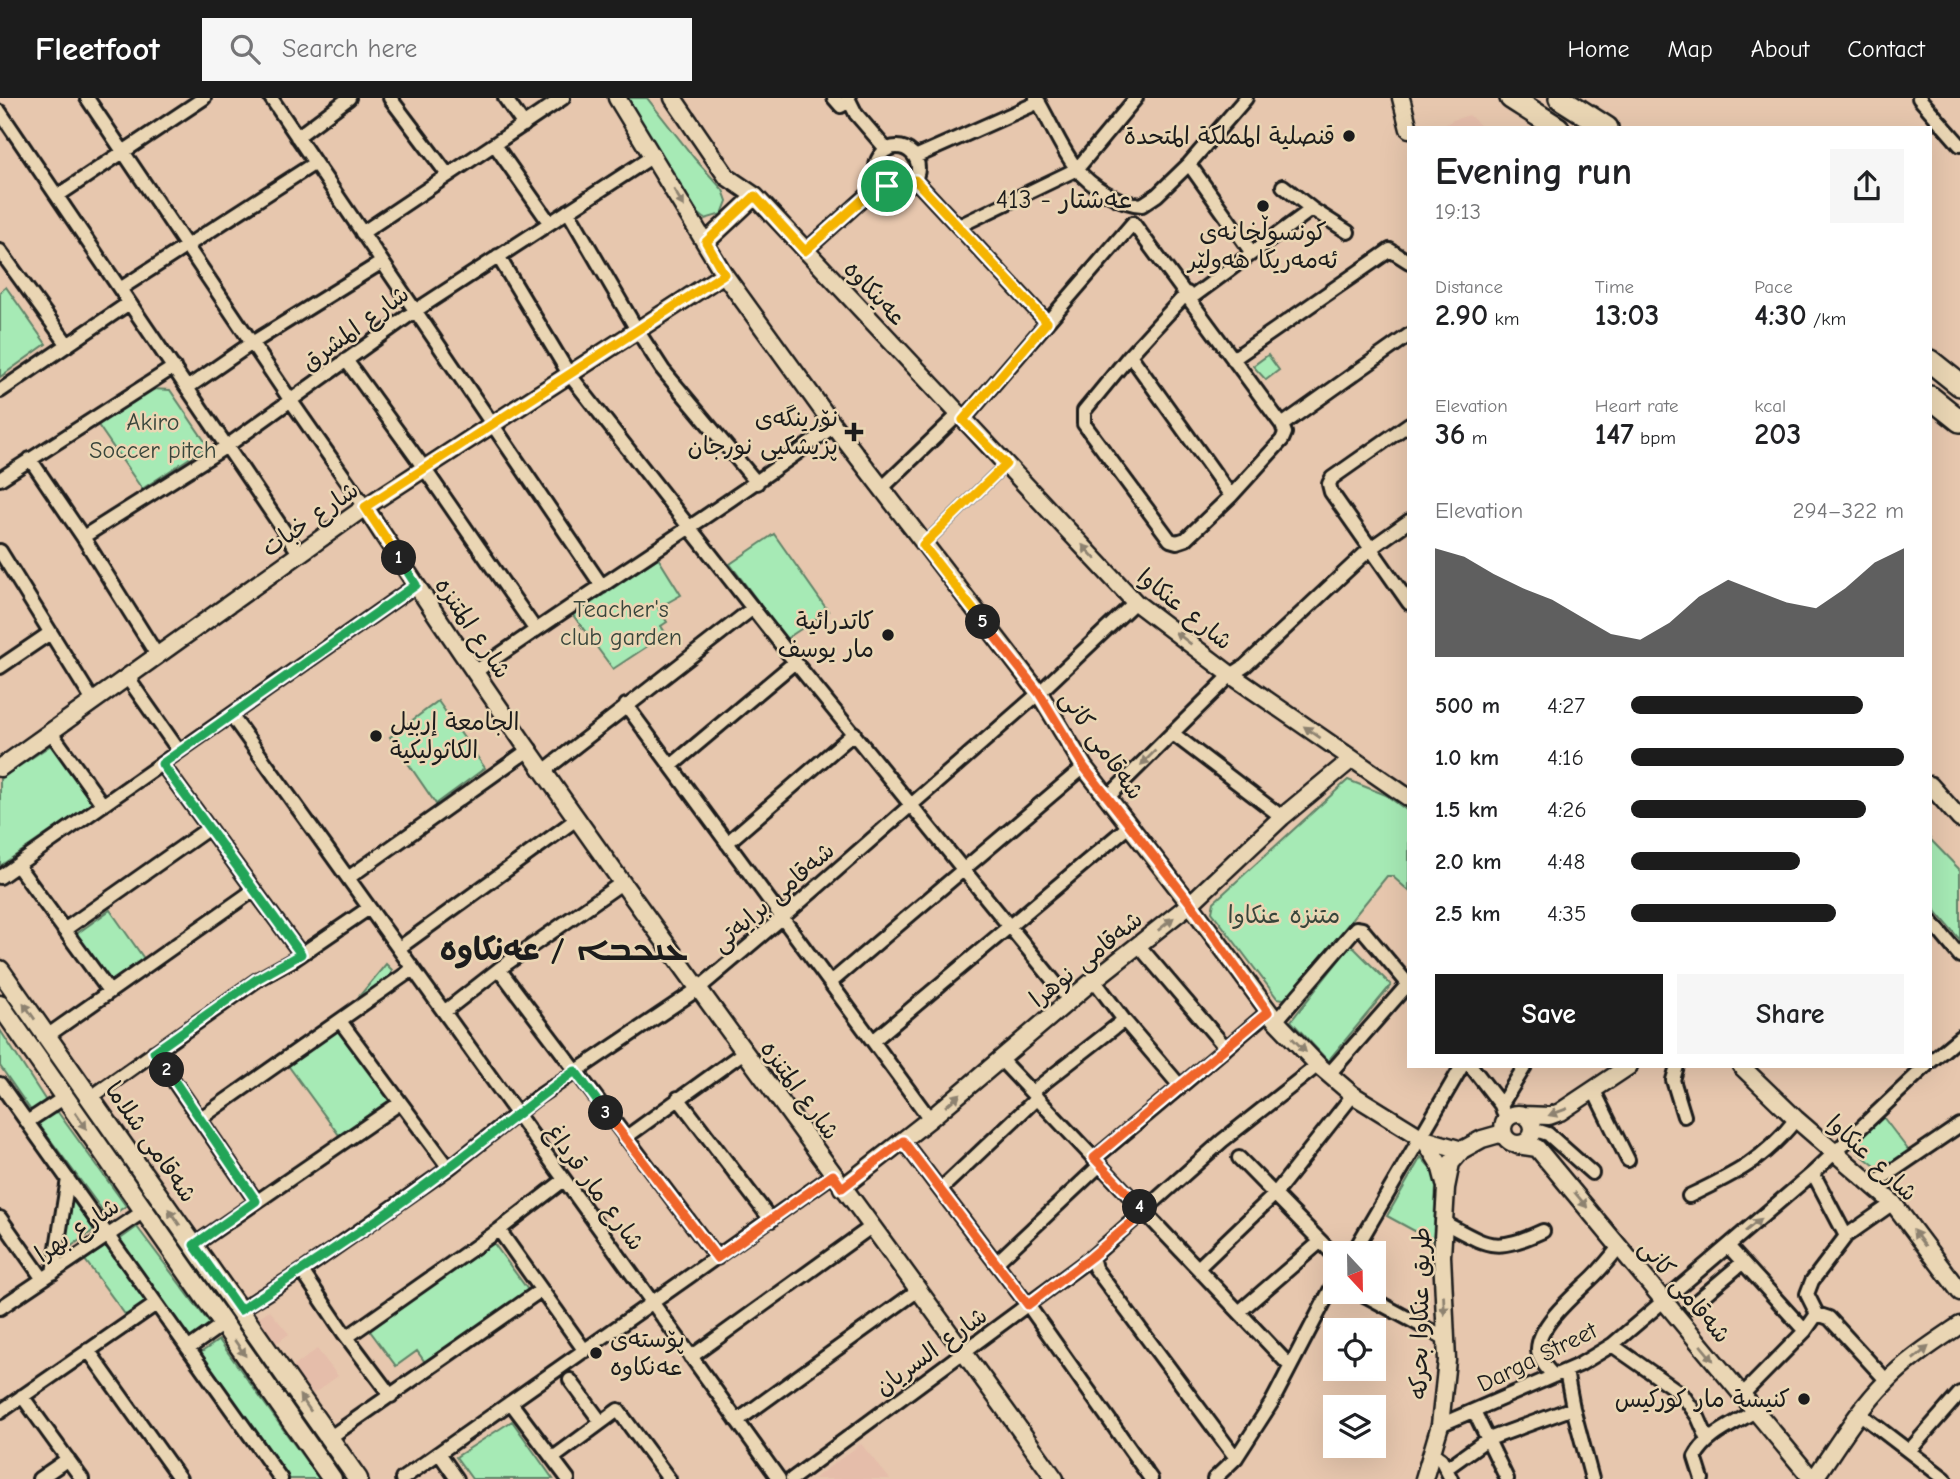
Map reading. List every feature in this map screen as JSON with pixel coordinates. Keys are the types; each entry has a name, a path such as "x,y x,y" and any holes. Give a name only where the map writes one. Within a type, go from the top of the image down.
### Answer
{"highway":[{"path":"1511,98 1555,126"},
{"path":"1560,98 1604,126"},
{"path":"1932,363 1960,385"},
{"path":"1932,399 1959,420"}],"main road":[{"name":"شەقامی شلاما","path":"0,970 358,1479"},
{"name":"شەقامی شلاما","path":"0,1005 332,1479"},
{"path":"270,1391 288,1378"}],"street":[{"name":"شارع المتنزه","path":"87,98 475,672 698,989 1055,1479"},
{"path":"57,196 204,98"},
{"path":"271,98 602,586"},
{"path":"297,137 349,98"},
{"path":"390,98 448,175"},
{"path":"505,98 524,125"},
{"path":"362,233 563,98"},
{"name":"شەقامی کانی","path":"617,98 724,274 923,545 1039,693 1084,767 1191,904 1272,1016 1353,1095 1422,1138 1462,1150"},
{"path":"673,98 727,177 755,196 706,242"},
{"path":"834,98 841,106 853,99 856,114 887,150"},
{"path":"959,226 1077,169 1136,98"},
{"path":"915,156 1038,100 1077,169 1097,187 1142,205 1157,195 1189,164 1246,98"},
{"path":"1401,98 1410,126"},
{"path":"1411,98 1411,126"},
{"path":"1919,98 1960,145"},
{"path":"0,112 299,553"},
{"path":"495,145 549,222"},
{"path":"899,147 915,156 919,169 910,185 899,189 882,182 877,165 887,150 899,147"},
{"name":"شارع المشرق","path":"83,537 227,446 415,310 653,156"},
{"path":"120,289 315,163"},
{"path":"1189,164 1252,253"},
{"path":"915,180 1047,322"},
{"path":"805,251 882,182"},
{"path":"1283,186 1348,232"},
{"name":"عەینکاوە","path":"755,196 961,418"},
{"path":"881,489 961,418 1133,223 1189,295 1282,425 1285,433 1282,440 1231,496 1186,539 1177,542 1170,540 1084,424 1084,411 1130,355 1189,295 1312,209"},
{"path":"568,211 663,370 757,483"},
{"path":"1233,359 1390,250 1407,261"},
{"path":"0,251 68,345"},
{"path":"498,256 569,374 795,662 1069,1001"},
{"path":"187,388 252,343 382,262"},
{"name":"شارع خبات","path":"0,768 365,507 724,274"},
{"path":"0,391 129,303"},
{"path":"1282,425 1407,336"},
{"path":"1130,355 1231,496"},
{"path":"346,360 425,468 535,629"},
{"path":"0,480 174,368"},
{"name":"شارع عنكاوا","path":"961,418 1135,602 1231,675 1407,798"},
{"path":"1407,425 1332,478 1329,484 1331,492 1407,600"},
{"path":"475,672 535,629 757,483 834,426"},
{"path":"30,459 157,655"},
{"path":"923,545 1006,464"},
{"path":"1108,797 1231,675 1245,666 1371,548 1407,522"},
{"path":"0,551 93,701"},
{"path":"0,877 416,585"},
{"name":"شەقامی برایەتی","path":"240,1310 302,1271 449,1168 575,1071 698,989 1039,693 1135,602"},
{"path":"545,770 753,608"},
{"path":"0,667 51,632"},
{"path":"671,766 795,662"},
{"path":"127,677 179,751"},
{"path":"626,705 930,1119"},
{"name":"شارع مار قرداغ","path":"231,715 779,1479"},
{"path":"50,731 103,805"},
{"path":"727,843 854,733"},
{"path":"1172,733 1282,817"},
{"path":"348,878 530,749"},
{"name":"شەقامی نوهرا","path":"838,1181 903,1141 930,1119 1094,980 1191,904 1282,817 1352,759"},
{"path":"162,764 301,954"},
{"path":"830,983 1084,767"},
{"path":"1932,787 1960,819"},
{"path":"399,948 578,818"},
{"path":"873,1041 1011,928 1130,825"},
{"path":"64,930 209,828"},
{"path":"17,865 109,991"},
{"path":"444,1012 623,882"},
{"path":"47,1036 254,890"},
{"path":"90,1098 257,979 301,954 369,908"},
{"path":"1932,922 1960,956"},
{"path":"996,1263 1097,1162 1180,1086 1226,1048 1272,1016 1356,928 1363,929 1407,983"},
{"path":"1139,946 1226,1048"},
{"path":"201,1118 413,969"},
{"path":"499,970 717,1258"},
{"path":"1094,980 1180,1086"},
{"name":"شارع السريان","path":"792,1479 1091,1257 1222,1142 1324,1069 1407,985"},
{"path":"941,1189 1034,1095 1124,1020"},
{"path":"340,1021 449,1168"},
{"path":"1932,1060 1960,1037"},
{"path":"154,1052 256,1201"},
{"path":"625,1138 744,1052"},
{"path":"1000,1059 1289,1365"},
{"path":"1360,1241 1461,1068"},
{"path":"1472,1068 1503,1119 1508,1141 1517,1145 1529,1139 1528,1122"},
{"path":"1503,1119 1524,1068"},
{"path":"1528,1122 1560,1112 1626,1068"},
{"path":"1676,1068 1673,1080 1684,1116"},
{"name":"شارع عنكاوا","path":"1743,1068 1796,1119 1893,1203 1960,1292"},
{"name":"Darga Street","path":"1440,1425 1560,1373 1612,1345 1813,1173 1924,1068"},
{"path":"0,1084 281,1479"},
{"path":"1594,1091 1628,1160"},
{"path":"1198,1268 1274,1195 1353,1095"},
{"path":"27,1122 65,1097"},
{"path":"678,1098 771,1220"},
{"path":"194,1245 400,1103"},
{"path":"1462,1150 1482,1139 1503,1119 1514,1115 1555,1139 1592,1173"},
{"path":"1689,1196 1738,1173 1779,1141 1796,1119"},
{"path":"1873,1184 1960,1125"},
{"path":"1422,1138 1440,1166 1446,1188"},
{"path":"903,1141 1028,1305 1151,1479"},
{"name":"شەقامی کانی","path":"1517,1145 1537,1148 1814,1479"},
{"name":"طريق عنكاوا بحركه","path":"1424,1479 1440,1425 1447,1360 1442,1256 1446,1188 1451,1163 1462,1150"},
{"path":"1239,1158 1323,1245"},
{"path":"1813,1173 1846,1236"},
{"path":"48,1276 68,1179"},
{"path":"347,1337 499,1230 564,1180"},
{"name":"شارع المتنزه","path":"402,1479 771,1220 838,1181"},
{"path":"1886,1381 1829,1318 1817,1314 1807,1294 1846,1236 1893,1203"},
{"name":"شارع بهرا","path":"0,1308 144,1211"},
{"path":"0,1218 48,1276"},
{"path":"1445,1223 1493,1246 1513,1244 1542,1231"},
{"path":"691,1357 871,1227"},
{"path":"499,1230 585,1351"},
{"path":"1240,1312 1320,1242"},
{"path":"1728,1245 1805,1331"},
{"path":"1592,1479 1573,1408 1560,1373 1544,1366 1538,1350 1556,1314 1596,1275 1619,1247"},
{"path":"1091,1257 1095,1268 1236,1458"},
{"path":"1691,1306 1742,1263"},
{"path":"302,1271 390,1396"},
{"path":"329,1438 541,1290"},
{"path":"737,1421 917,1291"},
{"path":"1214,1479 1236,1458 1272,1402 1323,1303"},
{"path":"0,1412 156,1304"},
{"path":"1381,1304 1446,1339"},
{"path":"1742,1395 1805,1331 1817,1314"},
{"path":"189,1348 223,1324"},
{"path":"1814,1479 1859,1413 1886,1381 1928,1346 1960,1325"},
{"path":"1612,1345 1682,1394 1708,1440"},
{"path":"88,1350 180,1479"},
{"path":"570,1380 601,1422"},
{"path":"1909,1451 1960,1393"},
{"path":"22,1396 82,1479"},
{"path":"511,1403 568,1479"},
{"path":"1431,1452 1441,1459 1449,1473 1486,1440 1573,1408"},
{"path":"553,1458 615,1411 621,1412 669,1479"},
{"path":"1474,1411 1507,1479"},
{"path":"1702,1479 1695,1457 1708,1440 1755,1411"},
{"path":"1859,1413 1945,1479"},
{"path":"439,1453 457,1479"},
{"path":"39,1479 68,1459"}],"shaded area":[{"path":"1469,115 1481,126 1443,126"},
{"path":"269,1310 289,1334 270,1348 251,1323"},
{"path":"317,1349 338,1376 313,1394 292,1368"},
{"path":"861,1444 890,1479 813,1479"}],"green space":[{"path":"625,98 647,98 723,190 727,201 722,214 705,219 697,212"},
{"path":"6,287 46,344 0,377 0,292"},
{"path":"1268,355 1279,370 1266,380 1253,366"},
{"name":"Akiro Soccer pitch","path":"152,389 170,390 208,446 142,489 98,425"},
{"path":"774,534 828,611 786,639 730,564"},
{"name":"Teacher's club garden","path":"658,558 681,595 658,608 667,622 661,626 666,634 613,669 573,615"},
{"path":"438,701 485,768 436,804 390,737"},
{"path":"51,745 92,803 0,866 0,779"},
{"name":"متنزه عنكاوا","path":"1348,780 1386,795 1407,811 1407,889 1392,876 1387,876 1290,996 1284,999 1277,998 1212,912 1214,902"},
{"path":"1932,841 1960,870 1960,940 1932,906"},
{"path":"110,910 145,960 112,983 75,935"},
{"path":"1351,945 1391,985 1328,1061 1291,1021"},
{"path":"386,964 392,970 388,981 390,993 359,1011 352,1005"},
{"path":"338,1025 391,1099 339,1135 287,1064"},
{"path":"0,1030 46,1101 32,1112 0,1066"},
{"path":"57,1111 126,1206 108,1218 38,1123"},
{"path":"1880,1113 1909,1151 1884,1173 1847,1144"},
{"path":"1421,1157 1434,1172 1436,1187 1433,1241 1387,1216"},
{"path":"70,1197 94,1230 60,1254"},
{"path":"137,1227 213,1328 191,1343 119,1240"},
{"path":"492,1241 528,1290 427,1365 417,1351 396,1366 370,1331"},
{"path":"106,1246 147,1302 127,1317 85,1260"},
{"path":"219,1340 319,1479 289,1479 199,1354"},
{"path":"512,1421 553,1479 472,1479 456,1457"}],"place":[{"name":"قنصلية المملكة المتحدة","path":"1349,136"},
{"name":"کونسوڵخانەی ئەمەریکا هەولێر","path":"1263,206"},
{"name":"نۆرینگەی پزیشکیی نورجان","path":"854,432"},
{"name":"كاتدرائية مار يوسف","path":"888,635"},
{"name":"الجامعة إربيل الكاثوليكية","path":"376,736"},
{"name":"پۆسته‌ی عه‌نكاوه‌","path":"596,1353"},
{"name":"كنيسة مار كوركيس","path":"1804,1399"}],"district":[{"name":"عه‌شتار - 413","path":"1064,199"},
{"name":"ܥܢܟܒܐ / عەنکاوە","path":"564,949"}],"route":[{"path":"915,180 1047,322 963,420 1006,464 923,545 1039,693 1084,767 1191,904 1268,1012 1094,1158 1144,1212 1028,1305 903,1141 842,1188 833,1175 717,1258 575,1071 535,1099 449,1168 302,1271 240,1310 194,1245 256,1201 154,1052 257,979 301,954 162,764 416,585 365,507 724,274 706,242 755,196 805,251 882,182 887,186 892,189 905,188 915,180"}]}
